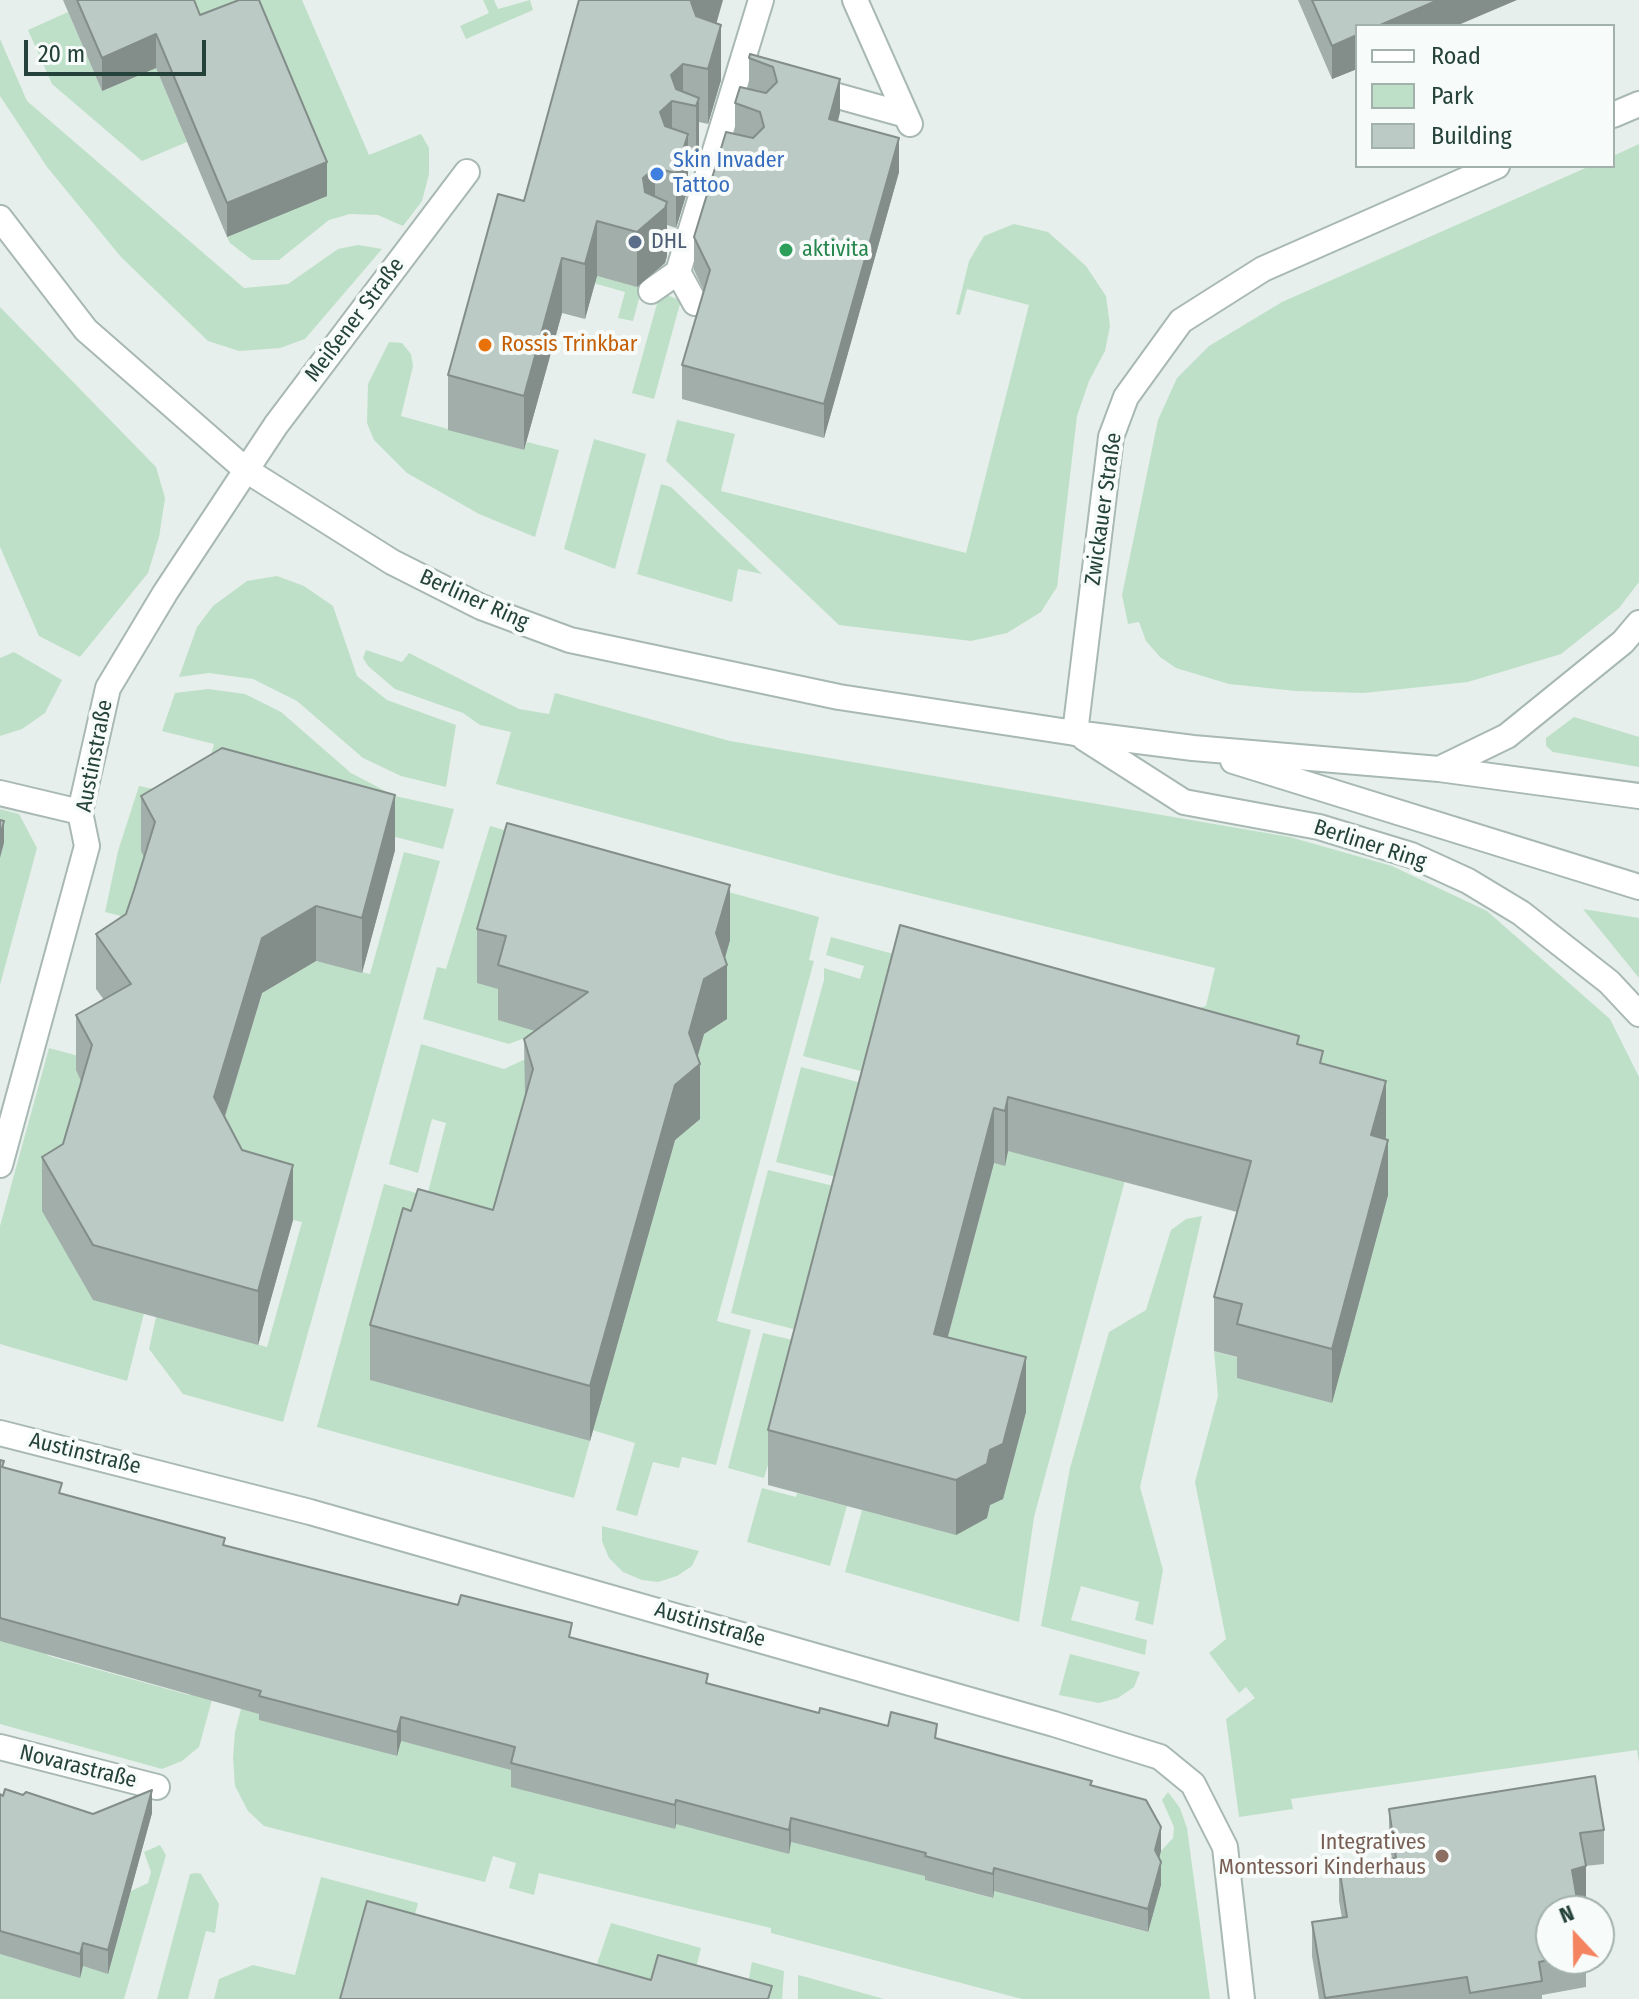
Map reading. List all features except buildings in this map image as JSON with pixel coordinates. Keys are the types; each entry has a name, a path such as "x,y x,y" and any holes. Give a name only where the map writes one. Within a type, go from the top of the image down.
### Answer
{"street":[{"path":"651,291 678,272 686,247 696,176 741,106 738,69 761,0"},
{"path":"786,82 908,121 855,0"},
{"path":"1615,114 1639,104"},
{"name":"Zwickauer Straße","path":"1075,733 1111,437 1126,397 1181,321 1263,269 1492,168"},
{"name":"Meißener Straße","path":"246,470 467,172"},
{"name":"Berliner Ring","path":"0,218 86,330 246,470 392,562 481,607 570,640 839,697 1075,733 1193,748 1439,769 1639,796"},
{"path":"657,237 686,247"},
{"path":"678,272 695,303"},
{"name":"Austinstraße","path":"0,1165 87,846 80,812 108,688 165,593 246,470"},
{"path":"1439,769 1507,736 1623,642 1639,623"},
{"name":"Berliner Ring","path":"1075,733 1184,802 1319,827 1411,855 1468,881 1521,913 1609,982 1639,1014"},
{"name":"Berliner Ring","path":"1193,748 1639,887"},
{"path":"0,793 80,812"},
{"name":"Austinstraße","path":"0,1433 310,1512 1160,1757 1193,1784 1225,1847 1242,1999"},
{"name":"Novarastraße","path":"0,1747 157,1787"}],"green space":[{"path":"180,0 302,0 369,155 421,134 429,148 429,174 422,201 403,226 378,215 350,214 329,220 279,260 252,260 230,243 227,237 326,195 200,49"},
{"path":"483,0 494,0 498,9 530,0 533,10 466,39 460,26 489,13"},
{"path":"68,12 102,91 156,68 187,142 142,161 52,84 28,30"},
{"path":"0,39 27,101 244,288 288,284 338,249 358,245 382,249 305,339 280,348 239,351 208,341 121,257 47,167 0,96"},
{"path":"1639,144 1639,582 1619,608 1561,654 1468,682 1364,693 1296,691 1229,684 1176,668 1160,657 1146,641 1139,622 1128,624 1122,595 1158,420 1177,378 1209,346 1282,302 1585,168 1615,168 1615,155"},
{"path":"1014,224 1048,232 1086,266 1106,296 1110,326 1105,351 1089,381 1077,416 1057,587 1041,612 1007,633 971,641 839,625 666,461 677,420 735,434 721,491 966,553 1029,305 967,289 960,315 956,314 969,261 984,236"},
{"path":"574,270 642,288 633,321 618,318 625,292 572,277"},
{"path":"660,293 681,300 654,399 632,393"},
{"path":"0,307 156,467 165,498 159,537 148,573 80,657 39,636 0,547"},
{"path":"389,342 402,343 411,354 413,366 401,416 524,450 527,442 559,450 535,537 479,514 407,473 374,440 367,423 368,384"},
{"path":"594,439 646,454 615,569 564,549"},
{"path":"661,484 671,487 762,574 738,569 732,602 637,574"},
{"path":"277,576 304,586 333,606 357,676 387,700 456,725 446,787 401,776 363,758 297,701 253,679 209,673 179,677 197,627 213,606 247,581"},
{"path":"366,650 402,662 409,653 519,709 549,714 555,693 730,741 1290,837 1392,866 1487,911 1610,1019 1639,1077 1639,1763 1637,1750 1291,1799 1293,1809 1239,1817 1226,1719 1255,1698 1246,1687 1239,1693 1209,1653 1226,1639 1195,1482 1218,1396 1214,1351 1242,1359 1371,1190 1385,1137 1188,1182 1184,1198 1157,1187 1198,1008 1206,1006 1215,968 840,876 496,784 511,732 480,725 463,713 395,689 368,666 363,658"},
{"path":"14,652 62,680 45,713 22,729 0,736 0,658"},
{"path":"208,689 245,694 281,712 351,773 395,796 454,809 443,849 304,814 206,774 214,744 162,731 175,693"},
{"path":"1574,717 1639,737 1639,767 1553,752 1546,746 1546,738"},
{"path":"139,786 222,803 155,877 141,921 105,912 118,851"},
{"path":"0,809 19,814 37,848 0,985 0,858 4,843 0,842"},
{"path":"490,826 819,917 809,960 814,961 717,1321 751,1330 716,1465 682,1457 679,1468 653,1462 637,1516 616,1510 635,1443 592,1430 704,1034 727,1019 506,991 540,1032 509,1044 423,1019 437,967 446,969"},
{"path":"404,852 440,861 283,1422 183,1394 149,1349 156,1317 267,1347 302,1222 293,1220 214,1151 262,993 316,961 370,974"},
{"path":"1583,909 1639,918 1639,978"},
{"path":"831,937 989,980 876,1075 803,1056 824,980 824,968 860,979 864,966 826,955"},
{"path":"1173,1003 1034,1517 1019,1622 845,1572 862,1510 949,1533 987,1518 990,1505 1003,1499 1026,1412 939,1370 994,1163 1005,1165 1008,1151"},
{"path":"421,1044 504,1069 556,1045 493,1265 370,1380 590,1441 574,1498 317,1427 384,1184 427,1196 446,1123 432,1119 418,1173 389,1164"},
{"path":"49,1048 82,1057 144,1313 127,1381 0,1344 0,1226"},
{"path":"801,1067 873,1086 848,1180 776,1162"},
{"path":"768,1170 846,1189 809,1333 731,1313"},
{"path":"1202,1216 1140,1487 1163,1570 1153,1625 1135,1620 1139,1602 1081,1586 1071,1620 1147,1640 1145,1655 1041,1626 1070,1468 1109,1332 1146,1310 1171,1230 1186,1219"},
{"path":"763,1333 805,1343 764,1478 728,1468"},
{"path":"762,1488 847,1506 830,1566 747,1542"},
{"path":"602,1526 699,1551 692,1566 677,1576 658,1582 642,1580 623,1572 609,1558 602,1541"},
{"path":"274,1581 260,1720 397,1756 401,1741 469,1758 538,1777 599,1809 675,1829 692,1762 788,1854 791,1842 927,1874 925,1880 992,1898 994,1891 1147,1932 1161,1886 1155,1874 1161,1851 1173,1838 1174,1827 1162,1800 1168,1792 1180,1808 1187,1828 1210,1999 1022,1999 771,1933 771,1928 539,1873 534,1895 509,1888 516,1863 493,1856 485,1882 264,1826 248,1811 235,1786 233,1758 235,1732"},
{"path":"0,1616 49,1656 189,1695 231,1631 199,1747 182,1761 162,1769 0,1724"},
{"path":"1070,1654 1140,1672 1134,1687 1118,1698 1099,1703 1059,1695"},
{"path":"160,1845 166,1855 124,1999 0,1999 0,1954 80,1977 83,1966 108,1973 131,1891 148,1883 151,1872 144,1852"},
{"path":"190,1874 201,1874 219,1904 215,1933 206,1931 188,1999 157,1999"},
{"path":"321,1877 418,1903 409,1937 346,1999 214,1999 219,1979 253,1965 295,1975"},
{"path":"611,1923 701,1948 691,1988 635,1999 589,1987"},
{"path":"752,1962 784,1971 782,1999 745,1999"},
{"path":"798,1975 806,1977 884,1999 798,1999"}],"place":[{"name":"Skin Invader Tattoo","path":"657,174"},
{"name":"DHL","path":"635,242"},
{"name":"aktivita","path":"786,250"},
{"name":"Rossis Trinkbar","path":"485,345"},
{"name":"Integratives Montessori Kinderhaus","path":"1442,1856"}]}
